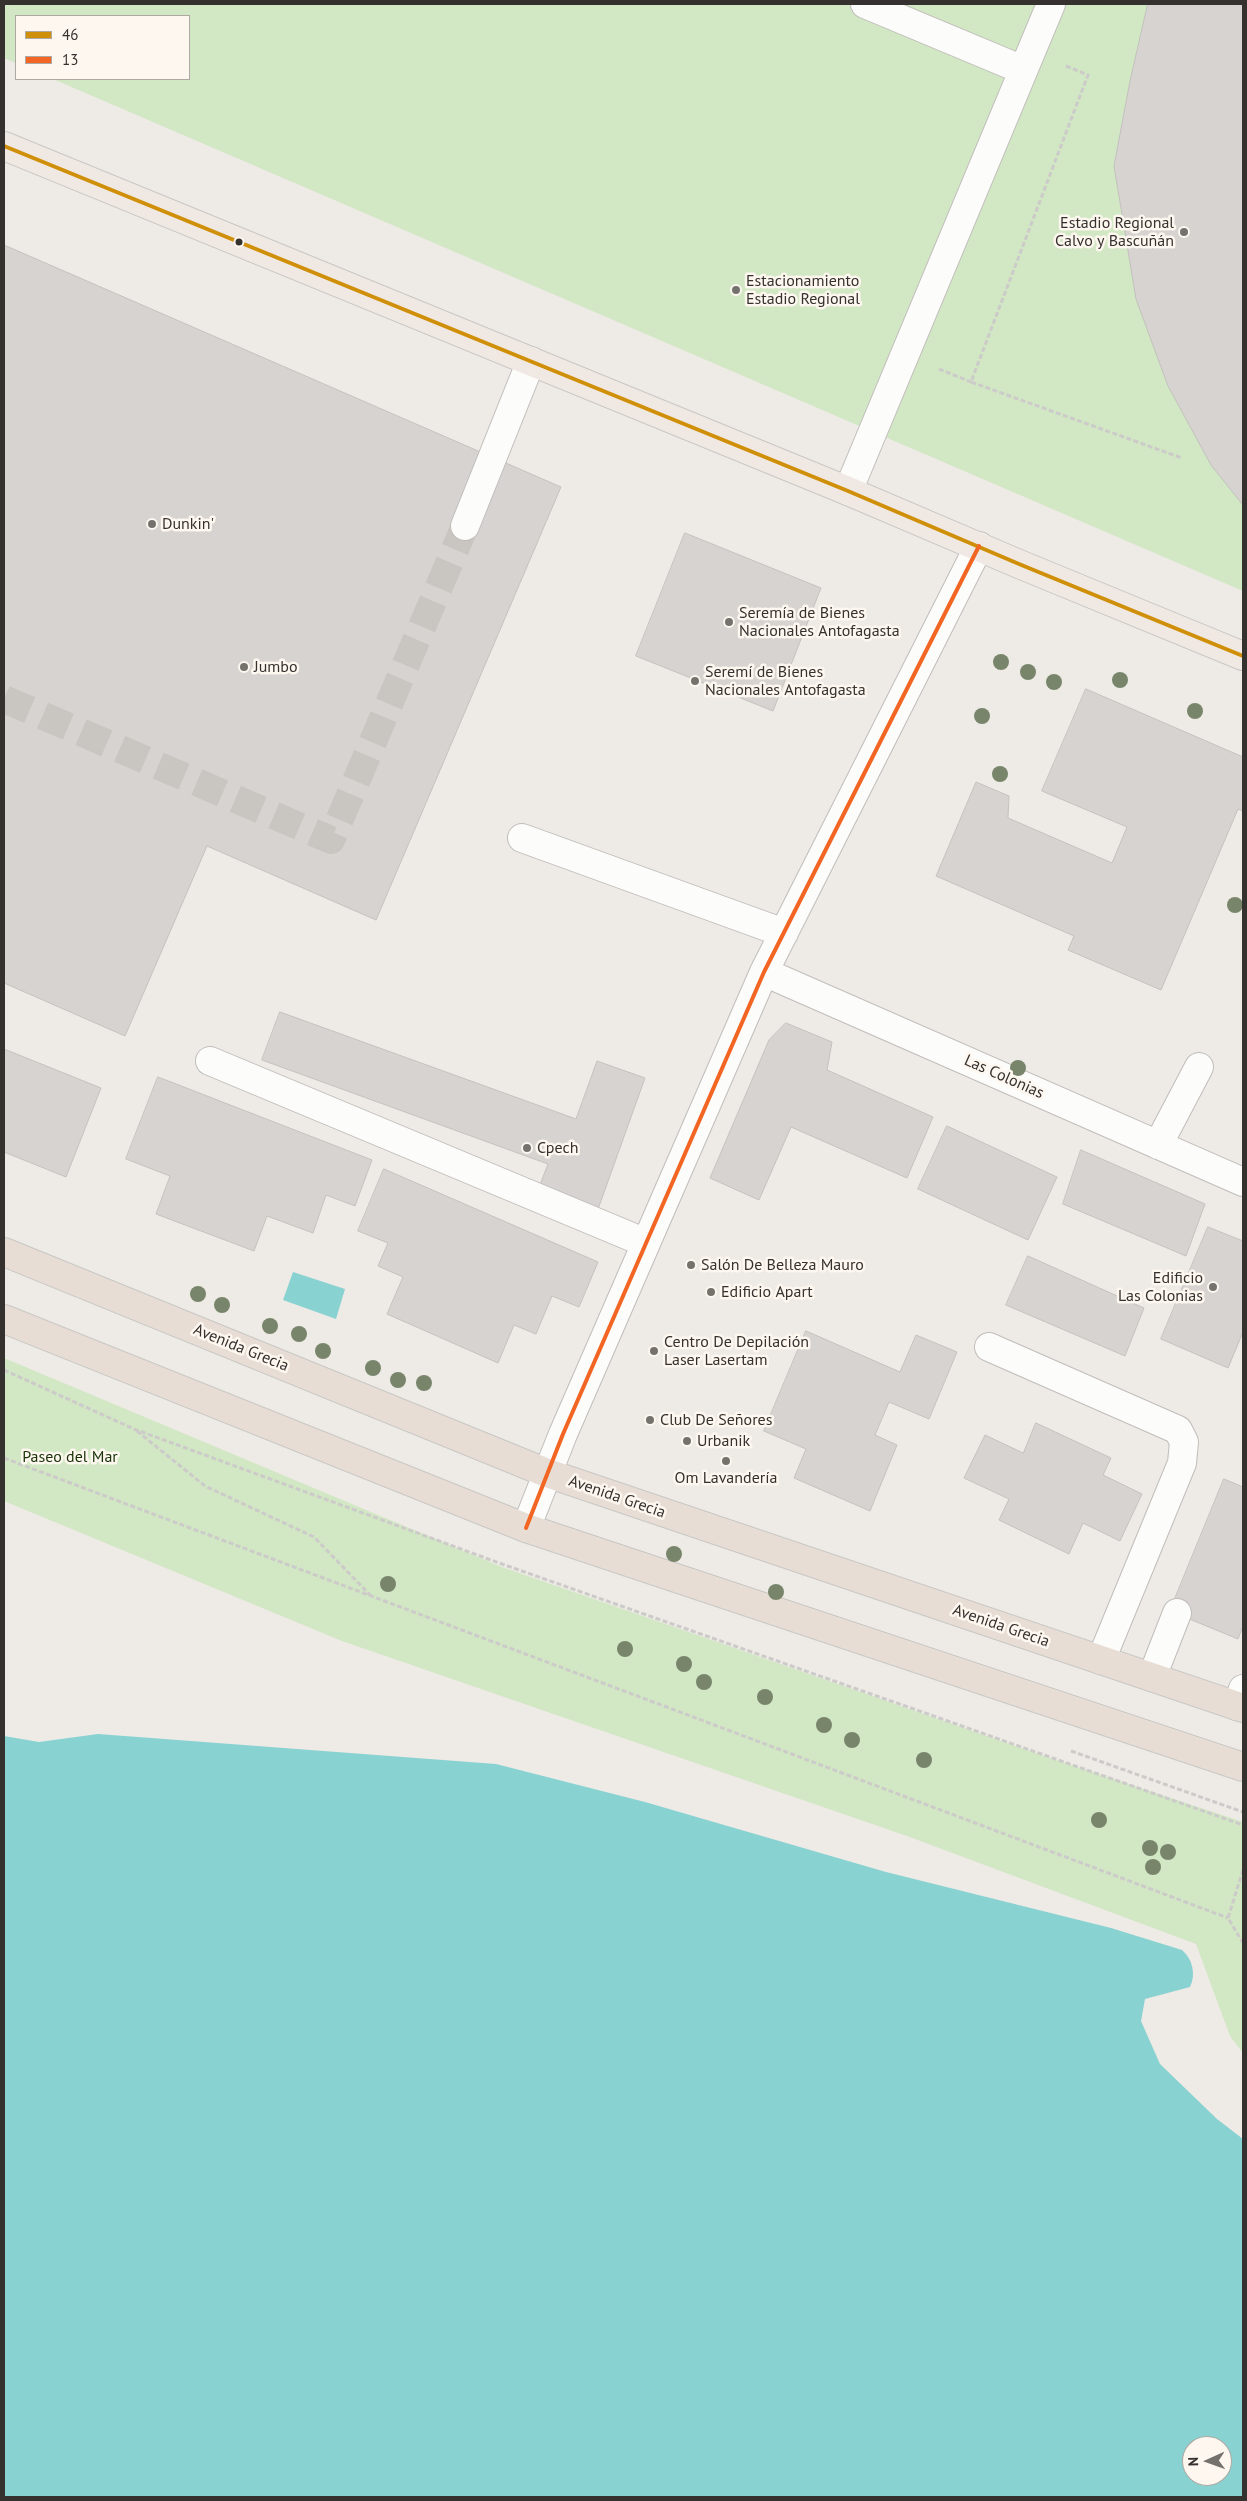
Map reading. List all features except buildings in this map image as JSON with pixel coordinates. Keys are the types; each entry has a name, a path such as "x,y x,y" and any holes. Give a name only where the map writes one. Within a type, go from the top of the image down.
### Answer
{"highway":[{"name":"Avenida Grecia","path":"4,1252 547,1473 1152,1677 1241,1701"},
{"path":"4,1319 526,1528 1243,1767"}],"main road":[{"path":"4,146 848,490 1243,656"}],"street":[{"path":"865,4 1023,70"},
{"path":"848,490 1051,4"},
{"path":"464,526 531,361"},
{"path":"526,1528 547,1473 764,972 979,546"},
{"path":"522,838 784,933"},
{"name":"Las Colonias","path":"764,972 1243,1182"},
{"path":"210,1061 646,1243"},
{"path":"1158,1145 1199,1067"},
{"path":"989,1347 1178,1430 1184,1442 1182,1463 1101,1660"},
{"path":"1152,1677 1177,1613"}],"path":[{"path":"972,382 1088,75 1062,65"},
{"path":"931,367 1182,458"},
{"path":"4,1370 134,1429 512,1568 1243,1825"},
{"path":"134,1429 205,1486 314,1537 373,1597"},
{"path":"4,1458 1228,1918 1243,1943"},
{"path":"1228,1918 1243,1870"}],"green space":[{"name":"Estacionamiento Estadio Regional","path":"4,4 1243,4 1243,591 55,80 190,80 190,15 15,15 15,63 4,58"},
{"name":"Paseo del Mar","path":"4,1358 502,1567 1053,1759 1243,1822 1243,2053 1230,2036 1196,1944 907,1836 342,1641 4,1501"}],"water":[{"path":"293,1272 345,1289 336,1319 283,1300"},
{"path":"98,1734 496,1764 645,1802 886,1872 1111,1928 1182,1950 1191,1962 1193,1977 1190,1987 1145,1999 1141,2021 1160,2064 1217,2119 1243,2139 1243,2497 4,2497 4,1736 39,1742"}],"tunnel":[{"path":"4,699 331,840 465,526"}],"transit line":[{"name":"46","path":"4,146 848,491 1243,656"},
{"name":"13","path":"526,1528 563,1434 764,972 979,546"}],"place":[{"name":"Estadio Regional Calvo y Bascuñán","path":"1184,232"},
{"name":"Estacionamiento Estadio Regional","path":"736,290"},
{"name":"Dunkin'","path":"152,524"},
{"name":"Seremía de Bienes Nacionales Antofagasta","path":"729,622"},
{"name":"Jumbo","path":"244,667"},
{"name":"Seremí de Bienes Nacionales Antofagasta","path":"695,681"},
{"name":"Cpech","path":"527,1148"},
{"name":"Salón De Belleza Mauro","path":"691,1265"},
{"name":"Edificio Las Colonias","path":"1213,1287"},
{"name":"Edificio Apart","path":"711,1292"},
{"name":"Centro De Depilación Laser Lasertam","path":"654,1351"},
{"name":"Club De Señores","path":"650,1420"},
{"name":"Urbanik","path":"687,1441"},
{"name":"Om Lavandería","path":"726,1461"}]}
